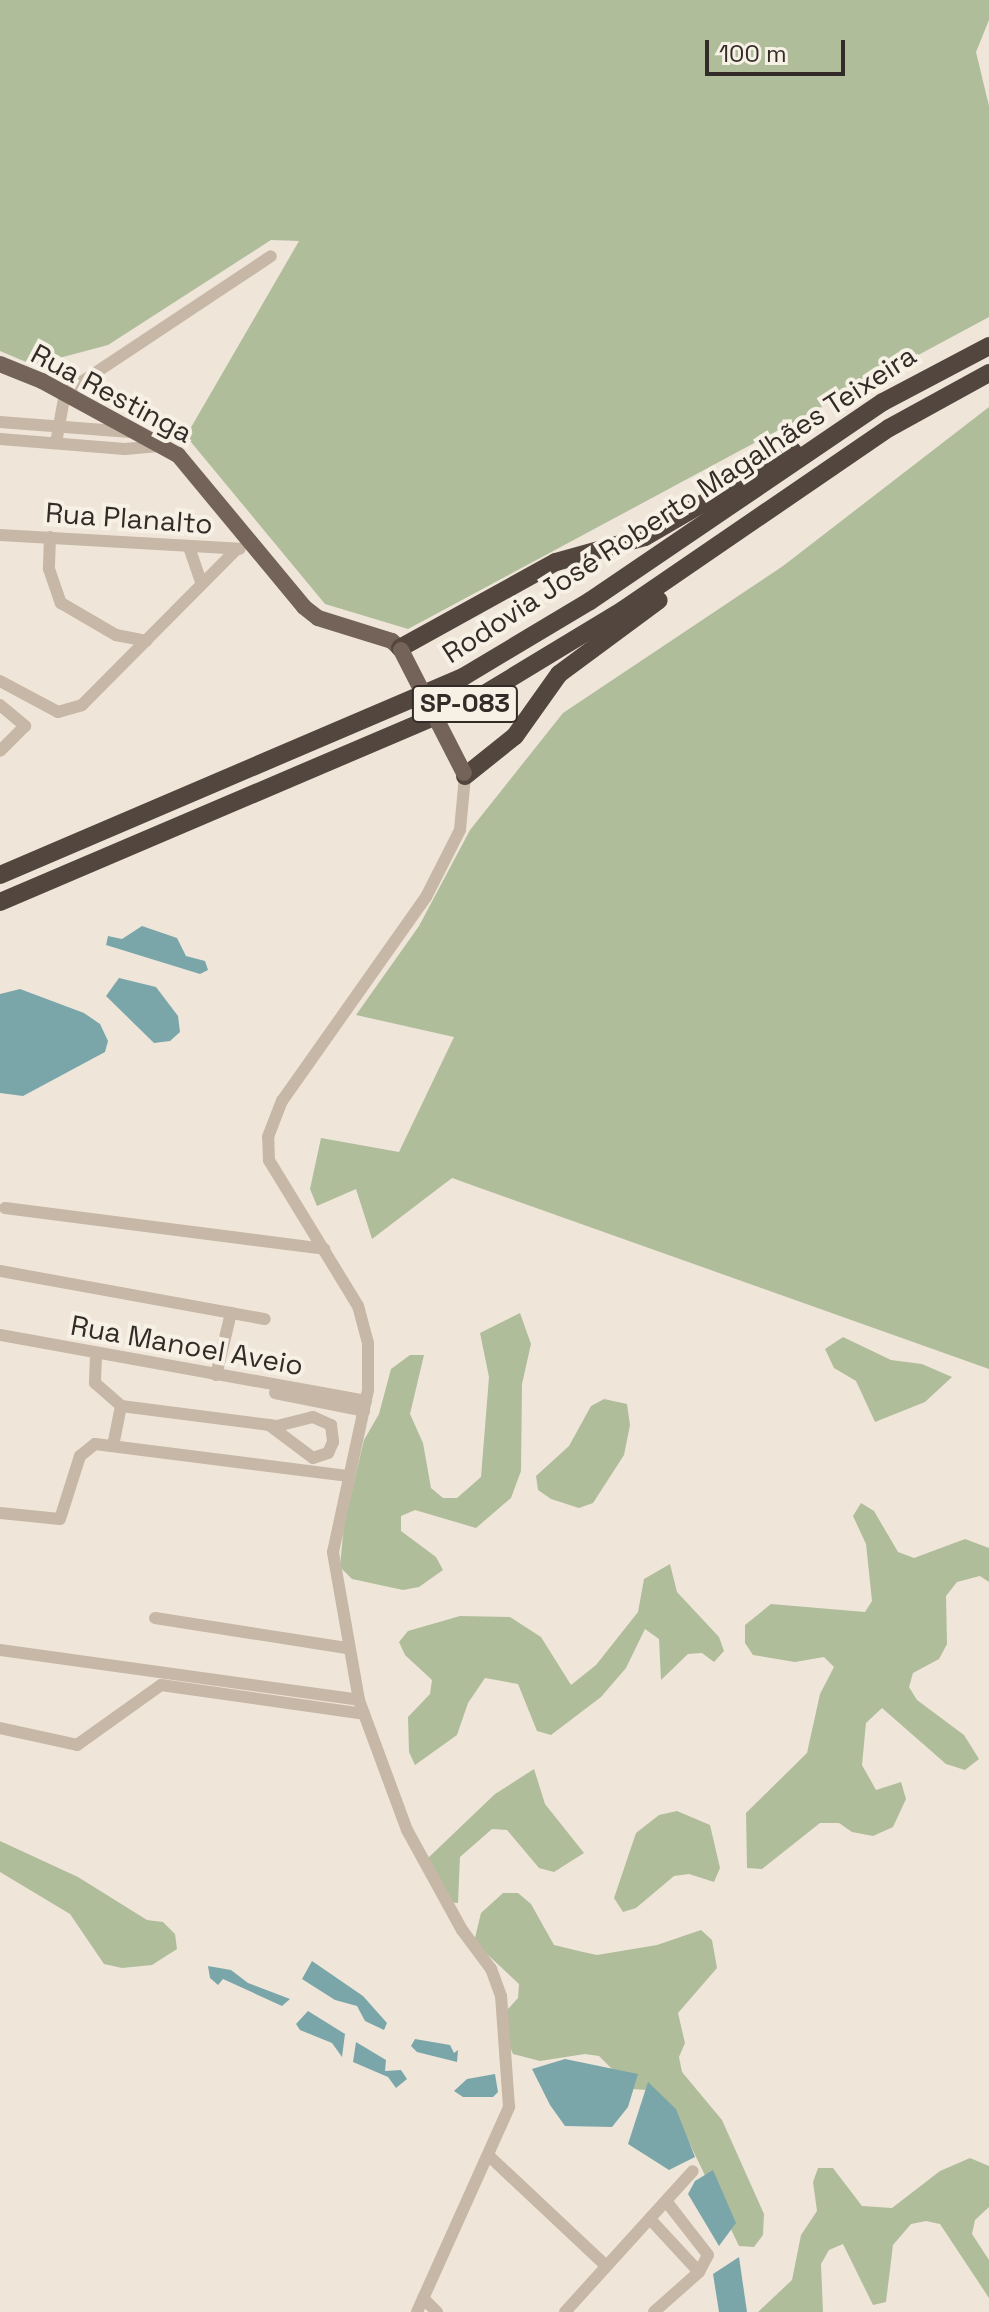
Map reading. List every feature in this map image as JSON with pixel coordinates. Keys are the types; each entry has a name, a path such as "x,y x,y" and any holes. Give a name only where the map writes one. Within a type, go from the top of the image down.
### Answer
{"highway":[{"name":"Rodovia José Roberto Magalhães Teixeira","path":"0,875 463,677 577,609 883,402 989,346"},
{"name":"Rodovia José Roberto Magalhães Teixeira","path":"0,902 476,699 623,610 889,428 986,375"},
{"path":"400,649 556,562 645,537 883,402"},
{"path":"465,775 515,736 559,674 794,494"}],"main road":[{"name":"Rua Restinga","path":"0,364 142,432 188,463 254,549 318,618 400,649"},
{"path":"400,649 465,775"}],"street":[{"path":"56,443 65,393 271,256"},
{"path":"0,422 142,432"},
{"path":"0,439 125,449 162,446"},
{"name":"Rua Planalto","path":"0,535 254,549"},
{"path":"50,537 49,569 61,603 116,635 146,641"},
{"path":"189,547 201,582"},
{"path":"0,681 58,712 82,705 237,549"},
{"path":"0,705 25,726 0,751"},
{"path":"417,2312 488,2155 511,2096 497,1980 432,1881 390,1793 359,1700 347,1648 333,1552 370,1371 364,1322 324,1249 269,1160 268,1137 282,1101 426,897 460,830 465,775"},
{"path":"5,1208 324,1249"},
{"name":"Rua Manoel Aveio","path":"0,1271 265,1319"},
{"path":"216,1375 231,1313"},
{"name":"Rua Manoel Aveio","path":"0,1335 95,1358 216,1375 365,1406"},
{"path":"269,1425 313,1458 328,1453 334,1437 331,1425 313,1417 269,1425 121,1406 95,1383 95,1358 365,1406"},
{"path":"113,1446 121,1406"},
{"path":"0,1513 60,1519 84,1451 92,1445 349,1476"},
{"path":"155,1618 347,1648"},
{"path":"0,1650 359,1700"},
{"path":"0,1728 77,1745 161,1685 364,1714"},
{"path":"488,2155 606,2266"},
{"path":"565,2312 693,2171"},
{"path":"654,2312 699,2272 708,2255 666,2201"},
{"path":"650,2219 699,2272"},
{"path":"423,2298 437,2312"}],"green space":[{"path":"0,0 989,0 989,20 976,52 989,106 989,317 408,629 325,604 186,436 299,241 271,240 108,345 33,365 0,351"},
{"path":"989,407 989,1369 452,1178 372,1239 356,1189 317,1206 310,1189 321,1138 399,1152 454,1037 356,1015 419,926 470,830 563,713 783,566"},
{"path":"520,1313 531,1344 522,1384 521,1471 511,1498 476,1528 415,1510 401,1516 401,1531 436,1557 443,1570 419,1587 403,1590 352,1579 340,1567 344,1524 364,1440 379,1414 391,1369 410,1355 424,1355 410,1414 423,1443 431,1488 443,1498 457,1498 481,1477 489,1377 480,1333"},
{"path":"843,1337 891,1360 922,1364 952,1377 925,1402 875,1422 856,1381 834,1368 825,1349"},
{"path":"604,1399 627,1404 630,1425 624,1455 593,1503 579,1508 551,1499 538,1490 536,1476 569,1446 591,1406"},
{"path":"861,1503 874,1511 898,1552 914,1558 965,1539 989,1548 989,1582 980,1576 957,1582 946,1596 947,1644 939,1659 913,1673 909,1687 917,1700 964,1735 979,1759 965,1770 946,1764 882,1708 866,1723 862,1765 876,1790 901,1782 906,1799 893,1827 873,1836 852,1832 839,1823 820,1823 762,1869 747,1868 746,1813 807,1753 820,1694 834,1667 824,1657 795,1662 753,1655 745,1643 745,1625 771,1604 865,1612 872,1601 866,1544 853,1516"},
{"path":"670,1564 677,1592 719,1637 724,1651 714,1662 702,1653 688,1654 661,1680 659,1639 645,1629 626,1668 601,1697 551,1735 537,1731 518,1684 485,1678 468,1703 457,1735 415,1765 409,1752 408,1717 430,1694 432,1680 405,1655 399,1642 408,1631 460,1616 510,1617 541,1637 571,1685 596,1665 638,1612 644,1579"},
{"path":"534,1769 545,1804 584,1853 554,1872 539,1868 507,1830 492,1829 460,1857 458,1903 444,1902 428,1858 495,1794"},
{"path":"677,1811 710,1825 720,1868 714,1882 689,1874 674,1876 636,1908 623,1912 614,1898 636,1833 659,1815"},
{"path":"0,1841 78,1877 147,1920 163,1922 175,1934 177,1949 152,1965 122,1968 104,1964 70,1914 0,1872"},
{"path":"503,1893 518,1893 531,1904 554,1945 583,1952 597,1955 657,1945 701,1930 712,1940 717,1968 678,2013 685,2043 679,2057 682,2072 722,2120 764,2214 763,2235 754,2247 739,2246 686,2136 647,2090 632,2089 599,2056 585,2054 540,2061 513,2054 507,2040 507,2010 518,1998 519,1984 474,1942 481,1913"},
{"path":"970,2158 989,2166 989,2207 975,2220 972,2234 989,2260 989,2298 940,2224 926,2221 911,2224 893,2245 886,2302 873,2305 843,2244 829,2250 821,2264 823,2312 758,2312 792,2280 801,2235 817,2211 813,2182 818,2168 833,2168 862,2206 892,2208 940,2171"}],"water":[{"path":"142,926 177,938 186,956 205,961 208,970 200,974 106,945 108,936 122,939"},
{"path":"119,978 156,987 178,1016 180,1032 170,1041 154,1043 106,996"},
{"path":"20,989 84,1013 100,1024 108,1041 105,1052 23,1096 0,1093 0,994"},
{"path":"312,1961 363,1996 387,2023 384,2030 365,2021 357,2006 335,2000 302,1979"},
{"path":"208,1966 231,1970 248,1983 290,1999 282,2006 223,1979 218,1985 210,1978"},
{"path":"308,2011 345,2034 342,2057 332,2043 300,2030 296,2024"},
{"path":"415,2039 450,2045 454,2053 458,2050 457,2062 417,2052 411,2046"},
{"path":"356,2042 386,2060 385,2071 401,2070 407,2079 396,2088 388,2077 353,2062"},
{"path":"565,2059 638,2074 628,2107 612,2127 565,2126 550,2105 532,2069"},
{"path":"495,2074 498,2092 493,2097 463,2097 454,2091 467,2079"},
{"path":"648,2082 676,2109 695,2157 669,2170 628,2144"},
{"path":"713,2170 736,2223 719,2246 688,2194 695,2181"},
{"path":"739,2257 747,2312 719,2312 713,2274"}]}
